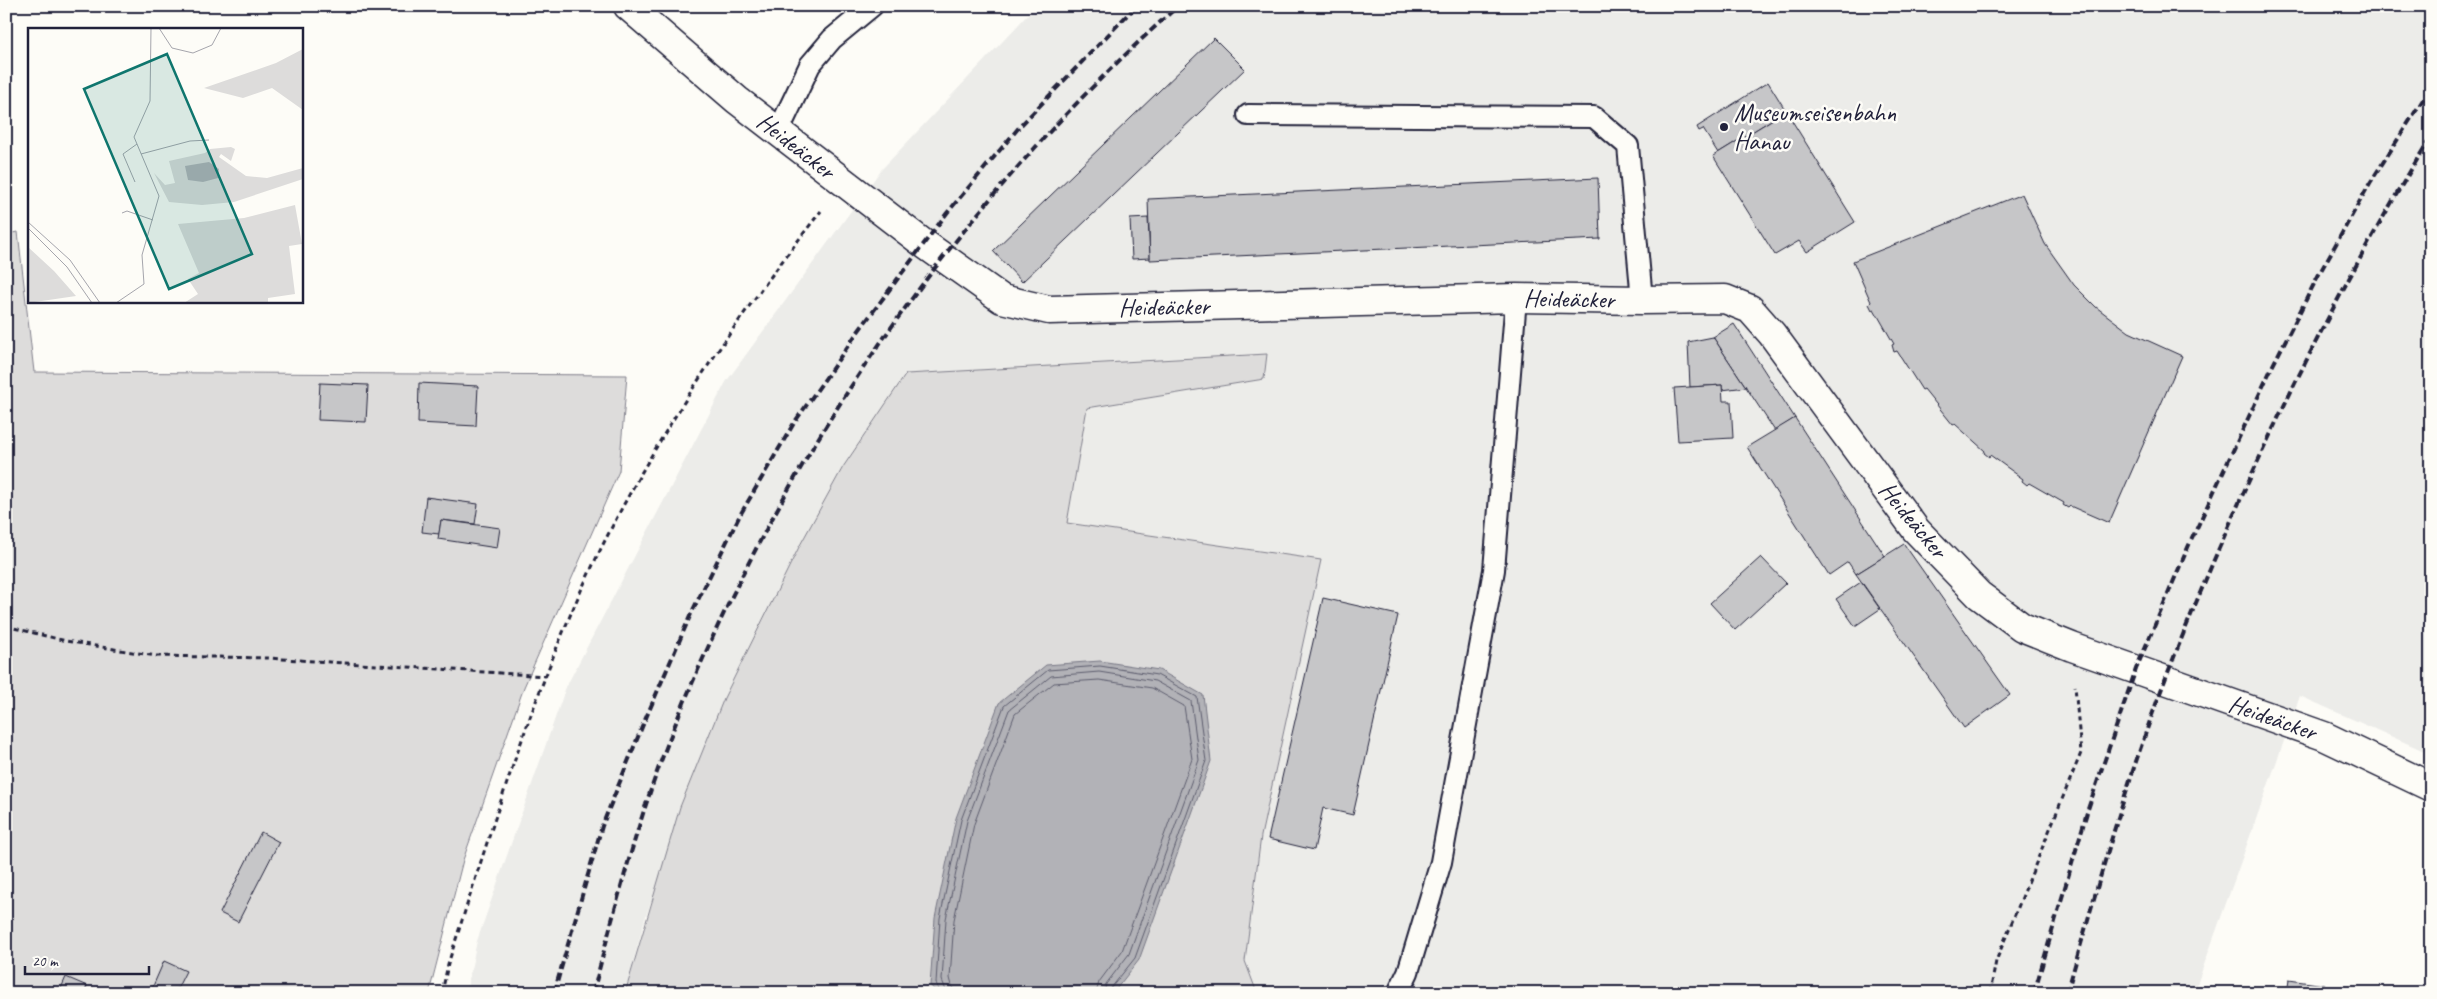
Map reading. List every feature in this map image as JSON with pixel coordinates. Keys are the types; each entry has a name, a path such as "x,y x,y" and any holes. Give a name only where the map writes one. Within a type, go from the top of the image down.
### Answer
{"street":[{"name":"Heideäcker","path":"628,6 737,100 923,243 1002,298 1049,310 1516,298 1725,299 1750,308 1772,334 1916,530 1986,600 2022,627 2072,647 2324,736 2431,788"}],"lane":[{"path":"778,132 810,65 832,39 872,6"},
{"path":"1248,115 1594,117 1628,146 1642,300"},
{"path":"1398,993 1408,972 1441,862 1494,570 1516,298"}],"path":[{"path":"442,993 448,964 517,749 580,595 642,472 698,382 770,275 844,183"},
{"path":"6,626 66,641 156,656 268,658 546,676"},
{"path":"1990,993 1996,961 2081,753 2072,647"}],"shaded area":[{"path":"1036,6 2431,6 2431,754 2300,696 2194,993 1257,993 1245,961 1261,836 1320,561 1067,523 1087,408 1264,379 1267,355 843,467 799,547 724,698 645,919 625,993 466,993 477,941 566,687 726,382 881,170"},
{"path":"18,232 34,372 627,375 619,471 524,687 463,860 429,993 6,993 6,234"},
{"path":"1267,354 1264,379 1087,408 1067,523 1321,560 1261,836 1245,961 1257,993 625,993 680,807 724,698 799,547 843,467 906,374"}],"water":[{"path":"1100,661 1159,670 1203,695 1211,761 1139,960 1113,993 937,993 930,985 935,918 956,818 999,703 1046,665"}],"building":[{"path":"1214,38 1245,69 1022,282 993,251"},
{"path":"1768,82 1786,111 1718,153 1703,129 1699,131 1697,127"},
{"path":"1786,111 1855,222 1807,252 1799,241 1775,255 1713,156"},
{"path":"1598,178 1600,239 1150,260 1148,199"},
{"path":"2022,194 2045,244 2074,285 2096,307 2129,332 2182,356 2109,523 2070,506 2068,508 2063,505 2064,503 2029,483 2027,485 2022,481 2023,479 1990,455 1989,457 1984,453 1985,451 1955,424 1953,425 1924,389 1922,390 1897,351 1894,352 1892,345 1894,344 1874,309 1872,310 1869,304 1871,302 1853,261"},
{"path":"1148,218 1150,258 1132,259 1130,219"},
{"path":"1734,324 1795,418 1775,431 1713,337"},
{"path":"1713,337 1746,387 1722,390 1722,385 1690,387 1688,342"},
{"path":"320,383 368,385 366,422 318,420"},
{"path":"419,383 478,386 476,426 418,423"},
{"path":"1722,385 1723,401 1731,401 1733,438 1678,441 1674,388"},
{"path":"1795,418 1885,556 1856,574 1848,562 1829,575 1747,447"},
{"path":"426,497 478,504 475,524 441,520 439,534 422,532"},
{"path":"441,520 500,528 497,548 438,539"},
{"path":"1904,544 2010,695 1964,728 1856,574"},
{"path":"1761,557 1786,583 1735,630 1710,603"},
{"path":"1861,582 1880,609 1855,626 1836,599"},
{"path":"1323,598 1398,615 1353,815 1323,808 1314,850 1268,839"},
{"path":"261,832 279,842 238,922 220,913"},
{"path":"164,961 186,971 175,993 150,993"},
{"path":"66,977 87,986 84,993 59,993"},
{"path":"2289,980 2325,985 2324,993 2287,993"}],"railway":[{"path":"554,993 602,826 642,727 691,614 740,515 794,423 857,333 947,213 1021,125 1136,6"},
{"path":"593,993 618,897 657,771 669,740 713,637 763,536 819,438 880,343 947,253 1019,166 1096,84 1178,6"},
{"path":"2034,993 2088,809 2136,669 2189,545 2272,367 2318,276 2370,183 2431,87"},
{"path":"2067,993 2137,757 2165,680 2222,540 2253,471 2320,335 2355,268 2431,137"}],"place":[{"name":"Museumseisenbahn Hanau","path":"1724,127"}]}
